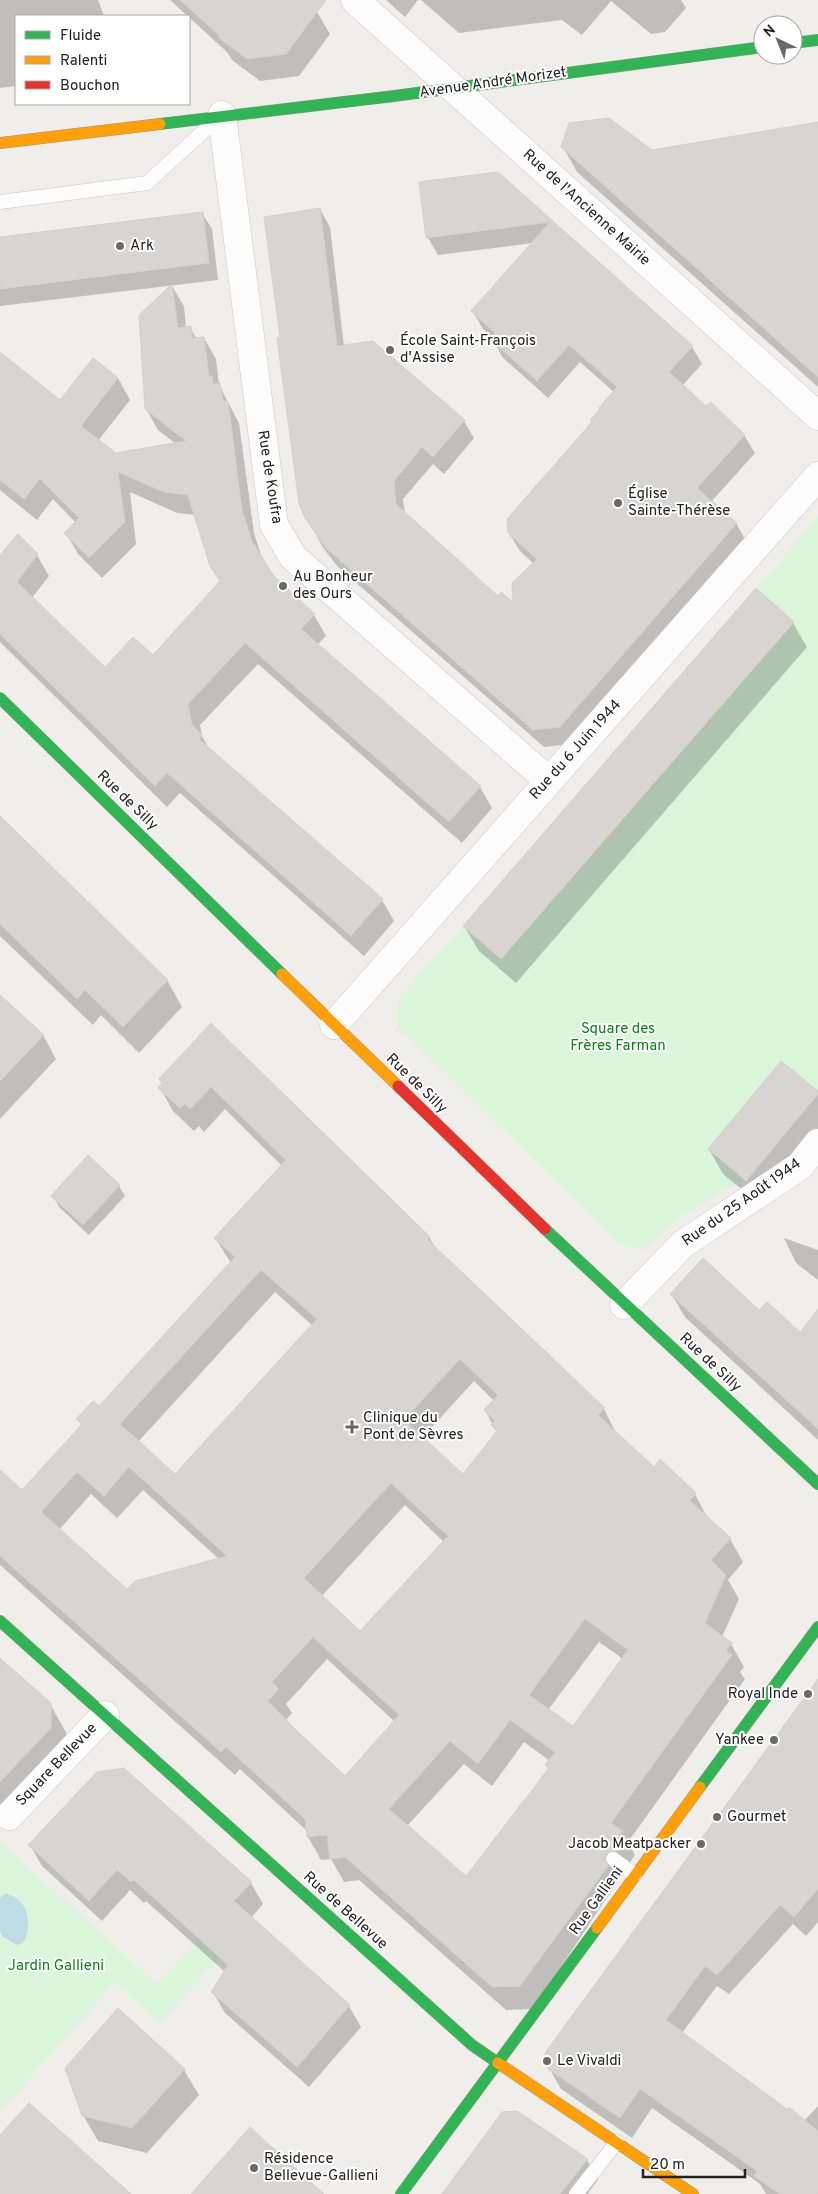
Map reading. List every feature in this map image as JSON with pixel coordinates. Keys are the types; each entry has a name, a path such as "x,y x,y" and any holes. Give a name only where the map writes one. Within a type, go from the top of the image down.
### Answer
{"main road":[{"path":"803,42 818,40"},
{"name":"Avenue André Morizet","path":"0,143 453,88 753,48"},
{"name":"Rue de Silly","path":"0,698 334,1025 624,1305 818,1484"},
{"name":"Rue de Bellevue","path":"0,1621 472,2045 693,2194"},
{"name":"Rue Gallieni","path":"401,2194 818,1627"}],"street":[{"name":"Rue de l'Ancienne Mairie","path":"354,0 818,416"},
{"name":"Rue de Koufra","path":"222,115 274,525 293,557 549,781"},
{"name":"Rue du 6 Juin 1944","path":"334,1025 818,476"},
{"name":"Rue du 25 Août 1944","path":"624,1305 682,1244 800,1166 818,1144"},
{"name":"Square Bellevue","path":"9,1816 105,1715"}],"lane":[{"path":"0,202 147,183 222,115"},
{"path":"614,1858 635,1875"},
{"path":"576,2194 618,2142"}],"green space":[{"name":"Square des Frères Farman","path":"818,517 818,1091 781,1061 708,1149 744,1179 682,1215 643,1249 620,1245 397,1026 399,998 463,926 501,959 794,622 756,589"},
{"name":"Jardin Gallieni","path":"0,1841 157,1984 199,1940 220,1958 159,2023 115,1983 0,2111"}],"water":[{"path":"5,1894 19,1900 28,1920 28,1928 23,1943 17,1945 2,1936 0,1932 0,1898"}],"building":[{"path":"180,0 326,0 286,54 247,59 218,37 219,35"},
{"path":"609,118 652,150 818,122 818,377 561,147 569,123"},
{"path":"498,172 693,346 669,372 706,406 711,402 745,435 697,488 737,523 560,727 533,730 326,548 305,518 299,503 277,338 280,337 264,217 320,208 337,346 373,341 465,420 433,457 422,447 394,481 396,504 498,596 501,592 513,602 512,583 537,559 508,533 507,519 592,422 590,420 617,387 569,345 537,381 490,339 495,333 471,311 550,222 426,238 419,182"},
{"path":"203,212 209,263 0,289 0,237"},
{"path":"172,284 178,328 191,326 192,338 204,337 209,376 212,376 213,384 220,383 223,401 228,401 242,510 252,541 273,575 315,614 301,629 481,786 449,822 245,643 188,704 192,725 202,735 199,739 383,899 351,936 167,773 155,786 0,634 0,555 18,534 38,554 17,582 105,667 133,637 153,655 220,581 210,566 188,495 164,492 118,472 125,522 89,558 64,533 79,518 40,479 24,499 0,480 0,352 60,400 93,358 118,378 81,426 116,453 186,441 145,409 139,315"},
{"path":"756,588 794,622 501,959 463,926"},
{"path":"0,816 168,980 123,1027 85,990 77,999 0,924"},
{"path":"0,995 44,1035 0,1081"},
{"path":"211,1023 430,1237 427,1239 605,1408 598,1415 654,1467 660,1459 696,1493 690,1501 731,1538 711,1560 726,1575 705,1623 732,1643 726,1650 732,1655 611,1823 623,1831 613,1845 620,1850 606,1854 604,1859 608,1866 520,1986 492,1987 345,1857 330,1859 327,1835 307,1837 305,1819 226,1747 221,1752 0,1556 0,1470 22,1490 82,1424 76,1419 93,1401 99,1406 235,1257 214,1238 286,1160 211,1087 190,1109 185,1104 180,1108 158,1088 162,1083 159,1079","holes":["261,1270 317,1319 175,1474 120,1424","460,1359 498,1395 484,1410 495,1421 491,1425 497,1431 463,1474 404,1420","129,1467 227,1556 135,1581 127,1589 41,1512 77,1472 104,1496","391,1483 448,1536 360,1631 304,1578","585,1619 628,1650 573,1726 529,1695","313,1637 399,1715 345,1776 268,1701 279,1689 272,1682","510,1720 555,1752 545,1765 549,1768 466,1876 389,1809 450,1741 478,1764"]},
{"path":"781,1061 818,1091 818,1094 746,1181 708,1149"},
{"path":"88,1155 120,1185 83,1225 51,1196"},
{"path":"703,1258 759,1310 767,1302 800,1332 818,1309 818,1429 670,1294"},
{"path":"0,1658 51,1703 51,1728 0,1782"},
{"path":"818,1679 818,1889 794,1917 780,1905 717,1975 705,1966 666,2020 788,2110 789,2107 818,2131 818,2194 780,2194 754,2176 757,2171 640,2089 620,2118 548,2069 545,2053"},
{"path":"124,1768 252,1882 234,1901 350,2005 297,2067 211,1992 228,1965 134,1880 131,1882 117,1870 89,1901 28,1845 97,1772"},
{"path":"118,2008 185,2069 132,2128 82,2116 65,2068"},
{"path":"29,2103 131,2194 0,2194 0,2135"},
{"path":"517,2111 588,2159 560,2194 442,2194 502,2112"},
{"name":"Résidence Bellevue-Gallieni","path":"250,2127 282,2156 324,2194 191,2194"}],"traffic: fast":[{"path":"803,42 818,40"},
{"path":"160,124 394,96 753,48"},
{"path":"0,698 282,974"},
{"path":"545,1229 818,1484"},
{"path":"0,1621 472,2045 498,2063"},
{"path":"700,1787 818,1627"},
{"path":"401,2194 597,1928"}],"traffic: slow":[{"path":"0,143 160,124"},
{"path":"282,974 398,1086"},
{"path":"597,1928 700,1787"},
{"path":"498,2063 693,2194"}],"traffic: jam":[{"path":"398,1086 545,1229"}],"place":[{"name":"Ark","path":"120,246"},
{"name":"École Saint-François d'Assise","path":"390,350"},
{"name":"Église Sainte-Thérèse","path":"618,503"},
{"name":"Au Bonheur des Ours","path":"283,586"},
{"name":"Clinique du Pont de Sèvres","path":"352,1427"},
{"name":"Royal Inde","path":"808,1694"},
{"name":"Yankee","path":"774,1740"},
{"name":"Gourmet","path":"717,1817"},
{"name":"Jacob Meatpacker","path":"701,1844"},
{"name":"Le Vivaldi","path":"547,2061"},
{"name":"Résidence Bellevue-Gallieni","path":"254,2168"}]}
